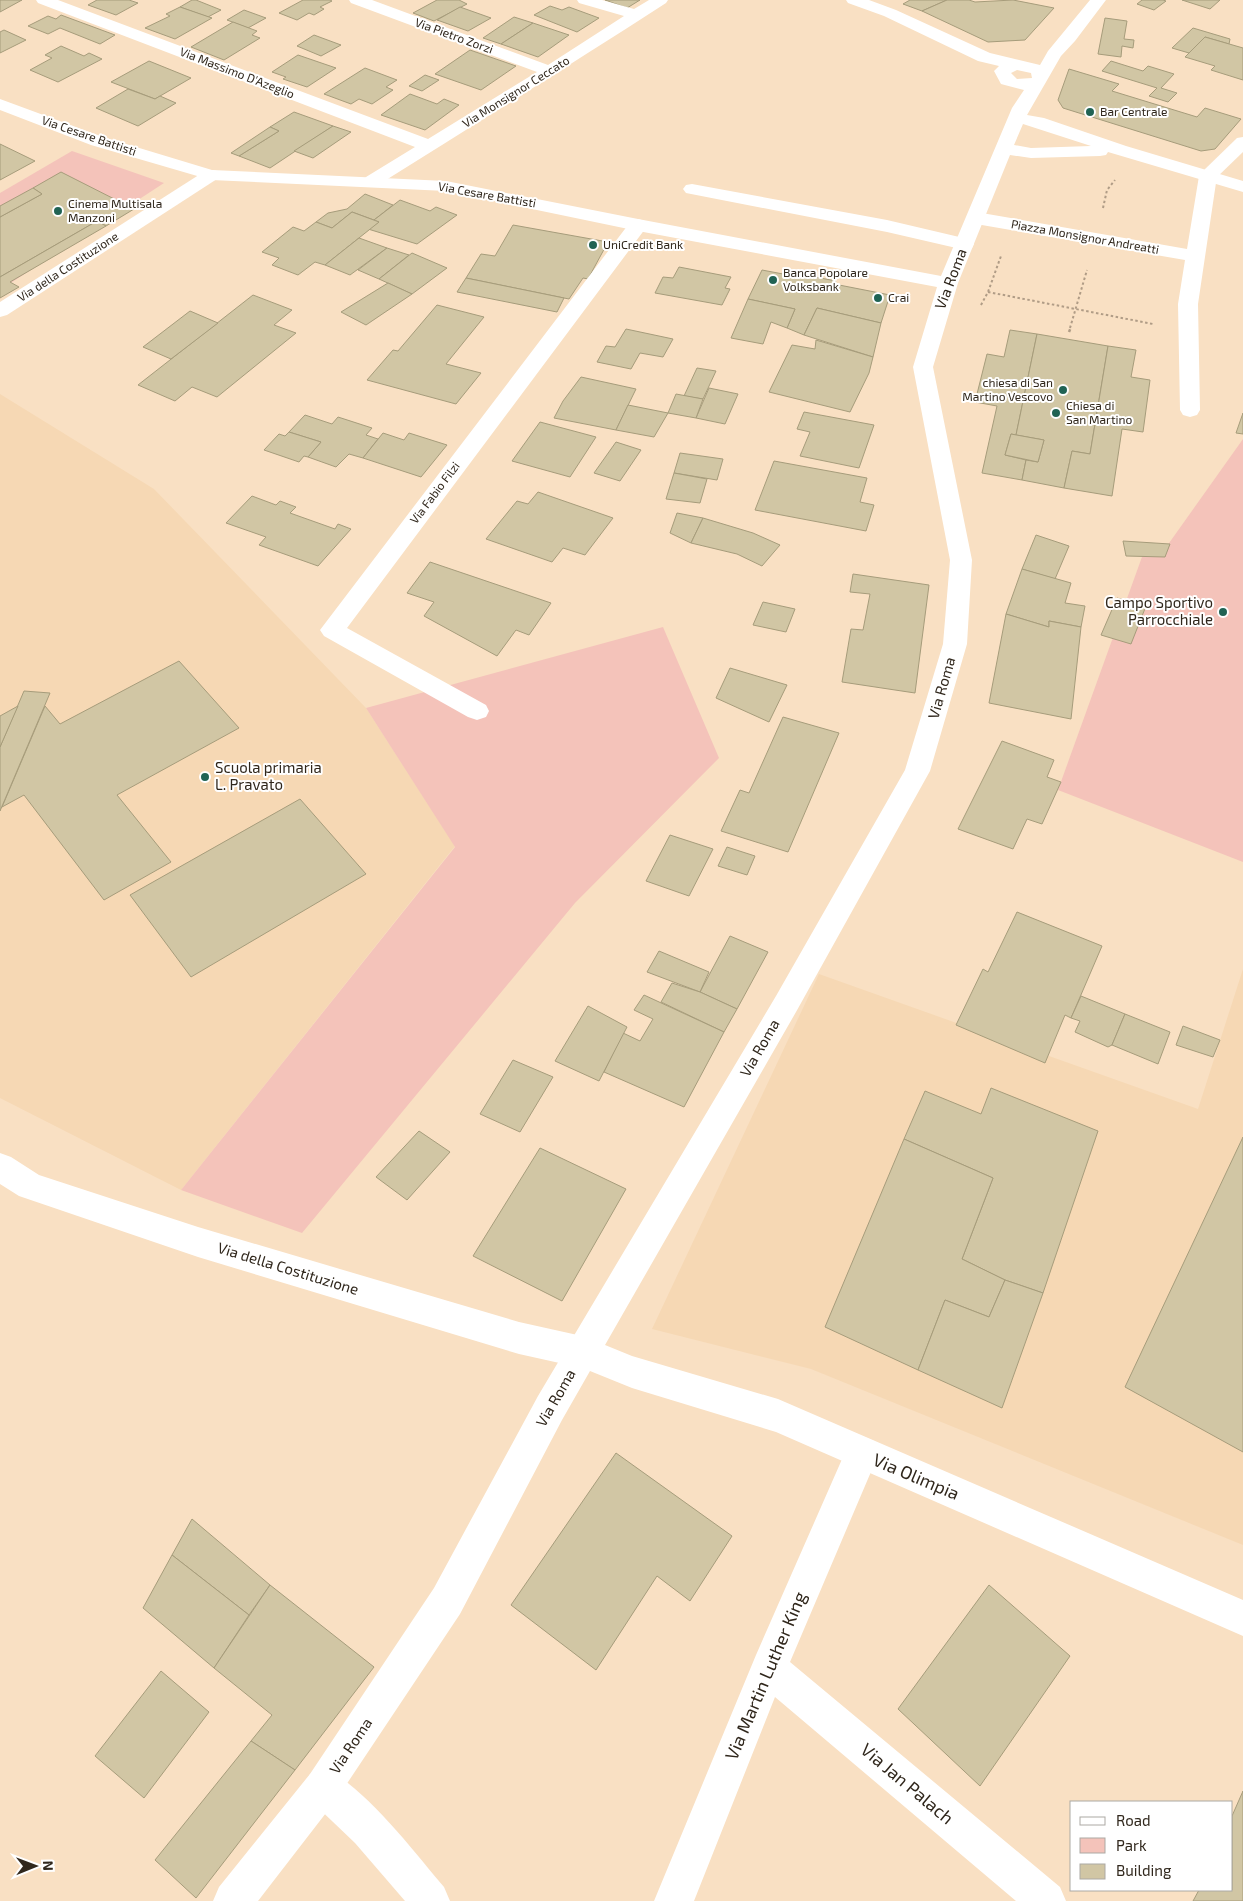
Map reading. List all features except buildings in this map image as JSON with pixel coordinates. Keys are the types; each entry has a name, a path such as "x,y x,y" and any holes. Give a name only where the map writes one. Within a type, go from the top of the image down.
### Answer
{"street":[{"name":"Via Massimo D'Azeglio","path":"44,0 430,146"},
{"name":"Via Pietro Zorzi","path":"357,0 550,71"},
{"path":"585,0 636,15"},
{"name":"Via Monsignor Ceccato","path":"372,181 550,71 660,0"},
{"path":"854,0 890,13 1011,72 1038,70 1039,80"},
{"name":"Via Roma","path":"232,1901 323,1787 447,1601 550,1408 786,1004 917,771 955,644 961,560 922,367 948,283 1018,115 1051,58 1098,0"},
{"path":"1011,72 1060,47"},
{"path":"1011,72 1018,115 1136,155 1243,187"},
{"name":"Via Cesare Battisti","path":"0,105 97,141 211,175 372,181 446,186 638,225 948,283"},
{"path":"1190,410 1188,304 1208,176 1243,142"},
{"path":"1004,148 1031,152 1081,150 1136,155"},
{"name":"Via della Costituzione","path":"0,311 211,175"},
{"path":"692,188 887,226 965,244"},
{"name":"Piazza Monsignor Andreatti","path":"976,218 1195,256"},
{"name":"Via Fabio Filzi","path":"477,711 332,630 638,225"},
{"name":"Via della Costituzione","path":"0,1167 30,1186 198,1242 519,1338 582,1352"},
{"name":"Via Olimpia","path":"582,1352 632,1372 778,1416 1243,1618"},
{"name":"Via Martin Luther King","path":"674,1901 769,1668 862,1453"},
{"name":"Via Jan Palach","path":"769,1668 1046,1901"},
{"path":"323,1787 369,1829 430,1901"}],"path":[{"path":"978,310 988,292 1012,224"},
{"path":"988,292 1188,331"}],"shaded area":[{"name":"Scuola primaria L. Pravato","path":"0,394 154,489 366,708 455,846 181,1190 0,1098"},
{"path":"1243,969 1243,1545 811,1369 652,1329 819,974 1198,1109"}],"green space":[{"path":"72,151 164,183 0,290 0,193"},
{"path":"1243,439 1243,862 1058,790 1147,543 1167,546"},
{"path":"663,627 719,758 575,903 302,1233 181,1190 455,847 366,708"}],"place":[{"name":"Bar Centrale","path":"1090,112"},
{"name":"Cinema Multisala Manzoni","path":"58,211"},
{"name":"UniCredit Bank","path":"593,245"},
{"name":"Banca Popolare Volksbank","path":"773,280"},
{"name":"Crai","path":"878,298"},
{"name":"chiesa di San Martino Vescovo","path":"1063,390"},
{"name":"Chiesa di San Martino","path":"1056,413"},
{"name":"Campo Sportivo Parrocchiale","path":"1223,612"},
{"name":"Scuola primaria L. Pravato","path":"205,777"}]}
